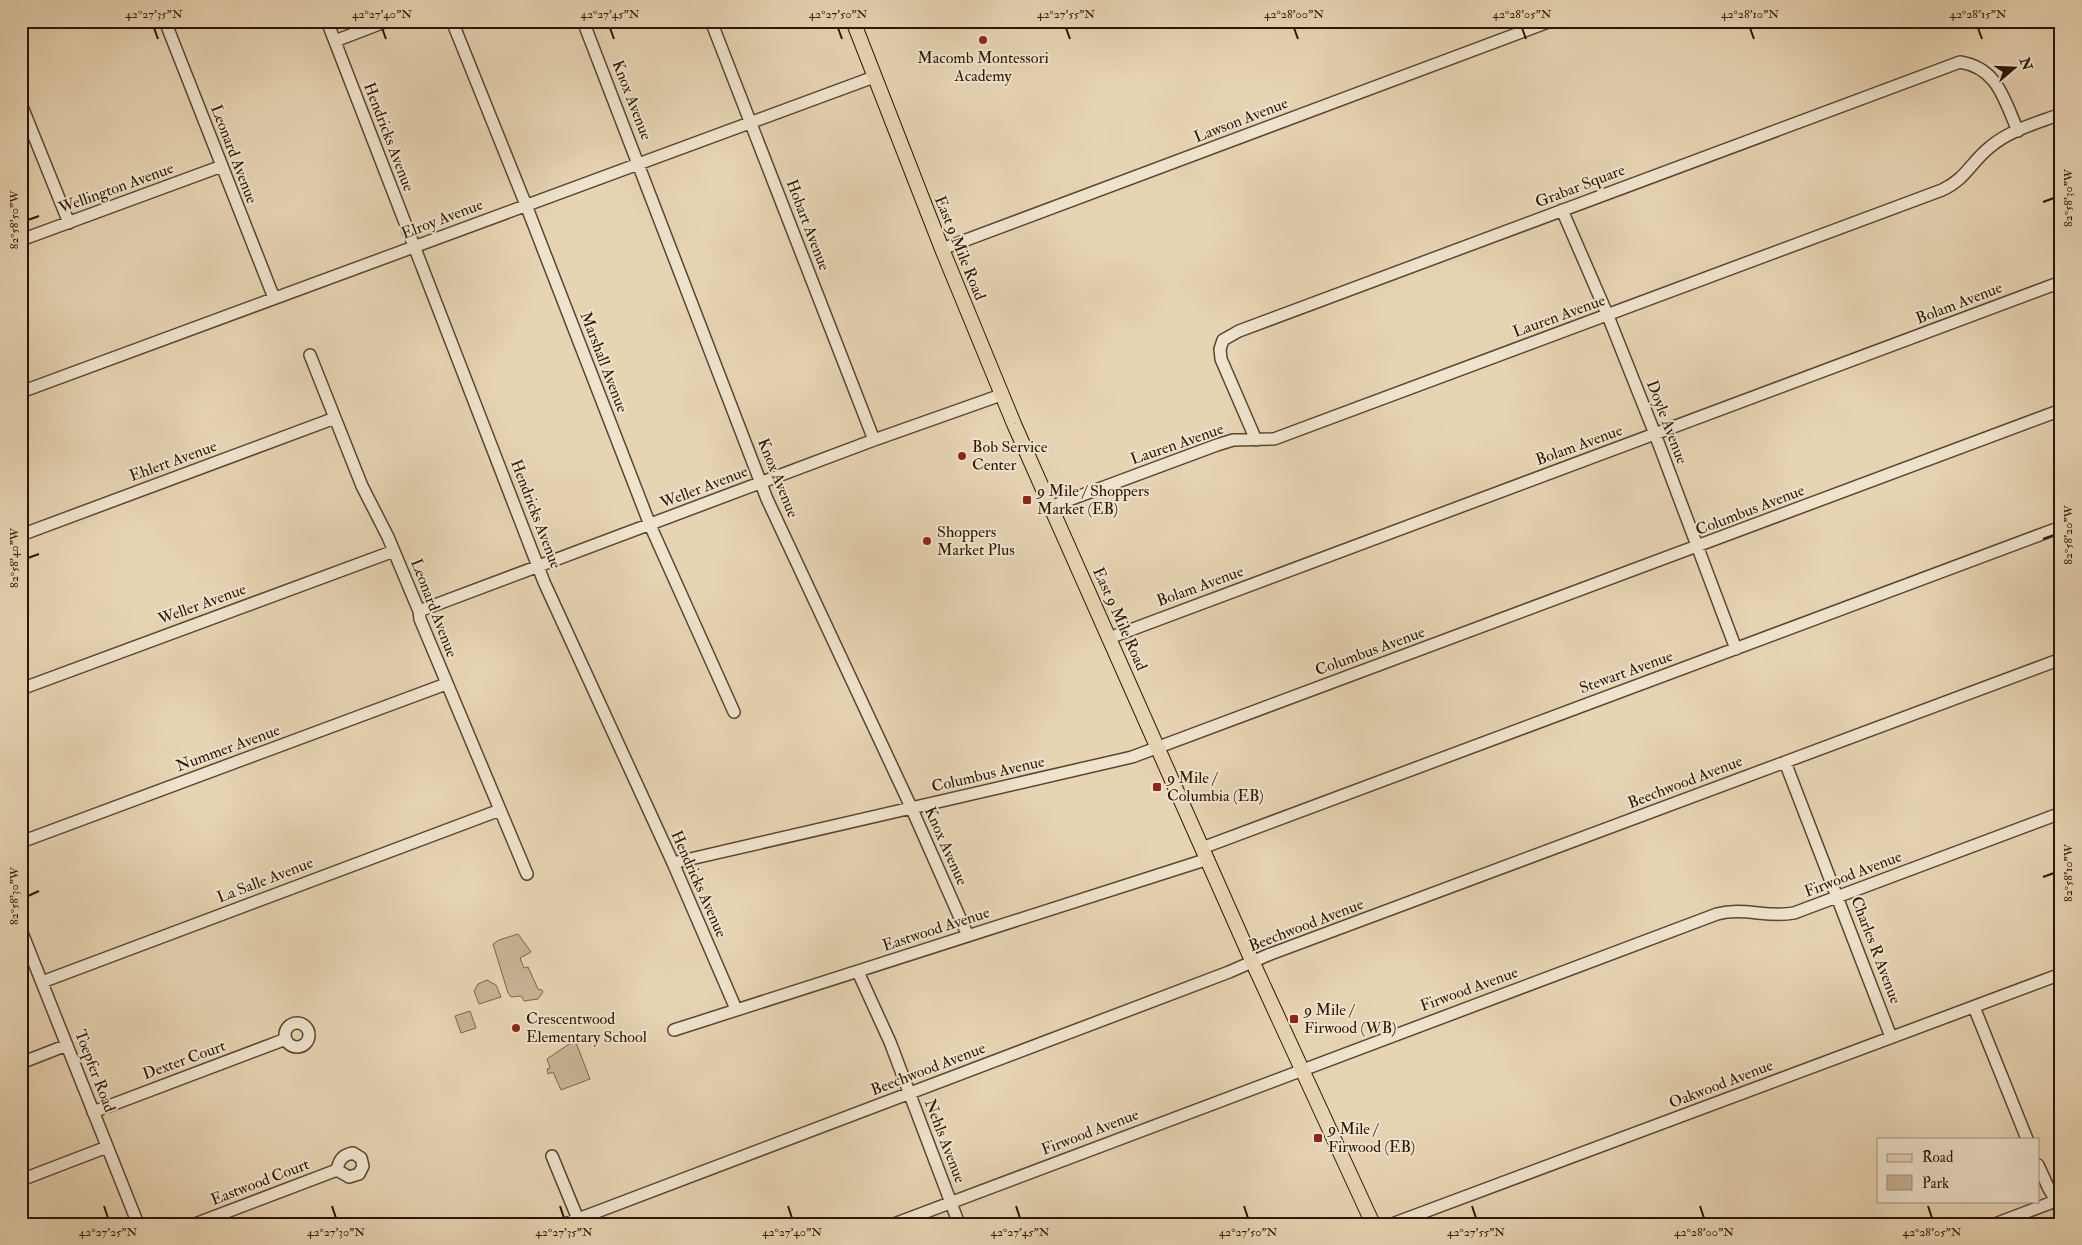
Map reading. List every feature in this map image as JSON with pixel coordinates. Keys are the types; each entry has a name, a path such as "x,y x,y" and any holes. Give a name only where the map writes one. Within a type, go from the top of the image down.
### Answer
{"main road":[{"name":"East 9 Mile Road","path":"853,21 1001,395 1253,963 1373,1224"}],"street":[{"name":"Leonard Avenue","path":"165,21 274,298"},
{"name":"Hendricks Avenue","path":"327,21 544,582 673,863 736,1009"},
{"path":"335,41 387,21"},
{"name":"Marshall Avenue","path":"452,21 526,205 650,525 734,712"},
{"name":"Knox Avenue","path":"583,21 767,499 911,807 968,936"},
{"name":"Hobart Avenue","path":"710,21 874,440"},
{"name":"Lawson Avenue","path":"942,249 1551,21"},
{"name":"Grabar Square","path":"1256,440 1221,359 1220,350 1223,340 1239,331 1960,62 1974,64 1991,77 1998,86 2018,131"},
{"name":"Elroy Avenue","path":"21,392 874,77"},
{"path":"21,104 69,223"},
{"name":"Lauren Avenue","path":"1050,507 1233,440 1274,439 1942,190 1958,182 1991,146 2018,131 2061,114"},
{"name":"Wellington Avenue","path":"21,240 222,166"},
{"name":"Doyle Avenue","path":"1562,210 1608,316 1655,434 1736,649"},
{"name":"Bolam Avenue","path":"1109,638 2061,282"},
{"name":"Leonard Avenue","path":"310,355 362,486 394,550 446,684 527,874"},
{"name":"Weller Avenue","path":"419,611 874,440 1001,395"},
{"name":"Columbus Avenue","path":"673,863 911,807 1132,758 2061,410"},
{"name":"Ehlert Avenue","path":"21,535 336,418"},
{"name":"Stewart Avenue","path":"1205,853 1736,649 2061,527"},
{"name":"Weller Avenue","path":"21,688 394,550"},
{"name":"Beechwood Avenue","path":"564,1224 579,1221 1253,963 1277,952 2061,659"},
{"name":"Nummer Avenue","path":"21,842 446,684"},
{"name":"Charles R Avenue","path":"1785,762 1891,1037"},
{"name":"La Salle Avenue","path":"42,982 500,810"},
{"name":"Firwood Avenue","path":"894,1224 1717,914 1730,911 1786,915 2061,813"},
{"name":"Eastwood Avenue","path":"674,1030 968,936 1205,853"},
{"name":"Toepfer Road","path":"21,930 138,1224"},
{"name":"Nehls Avenue","path":"858,972 890,1042 959,1224"},
{"name":"Oakwood Avenue","path":"1392,1224 2061,974"},
{"path":"1974,1007 2027,1138"},
{"name":"Dexter Court","path":"93,1112 286,1039"},
{"path":"21,1063 68,1045"},
{"path":"21,1180 108,1147"},
{"path":"552,1156 579,1221"},
{"name":"Eastwood Court","path":"195,1224 337,1170"},
{"path":"1995,1224 2059,1203 2048,1190 2040,1170"}],"green space":[{"path":"518,934 531,952 520,958 524,968 528,967 538,989 543,992 538,999 524,1001 521,996 511,997 508,993 493,944"},
{"path":"487,980 496,985 501,997 479,1004 474,991 478,984"},
{"path":"470,1011 476,1028 461,1033 455,1016"},
{"path":"575,1040 590,1079 561,1090 553,1072 548,1074 547,1069 550,1068 547,1059"}],"place":[{"name":"Macomb Montessori Academy","path":"983,40"},
{"name":"Bob Service Center","path":"962,456"},
{"name":"9 Mile / Shoppers Market (EB)","path":"1027,500"},
{"name":"Shoppers Market Plus","path":"927,541"},
{"name":"9 Mile / Columbia (EB)","path":"1157,787"},
{"name":"9 Mile / Firwood (WB)","path":"1294,1019"},
{"name":"Crescentwood Elementary School","path":"516,1028"},
{"name":"9 Mile / Firwood (EB)","path":"1318,1138"}]}
